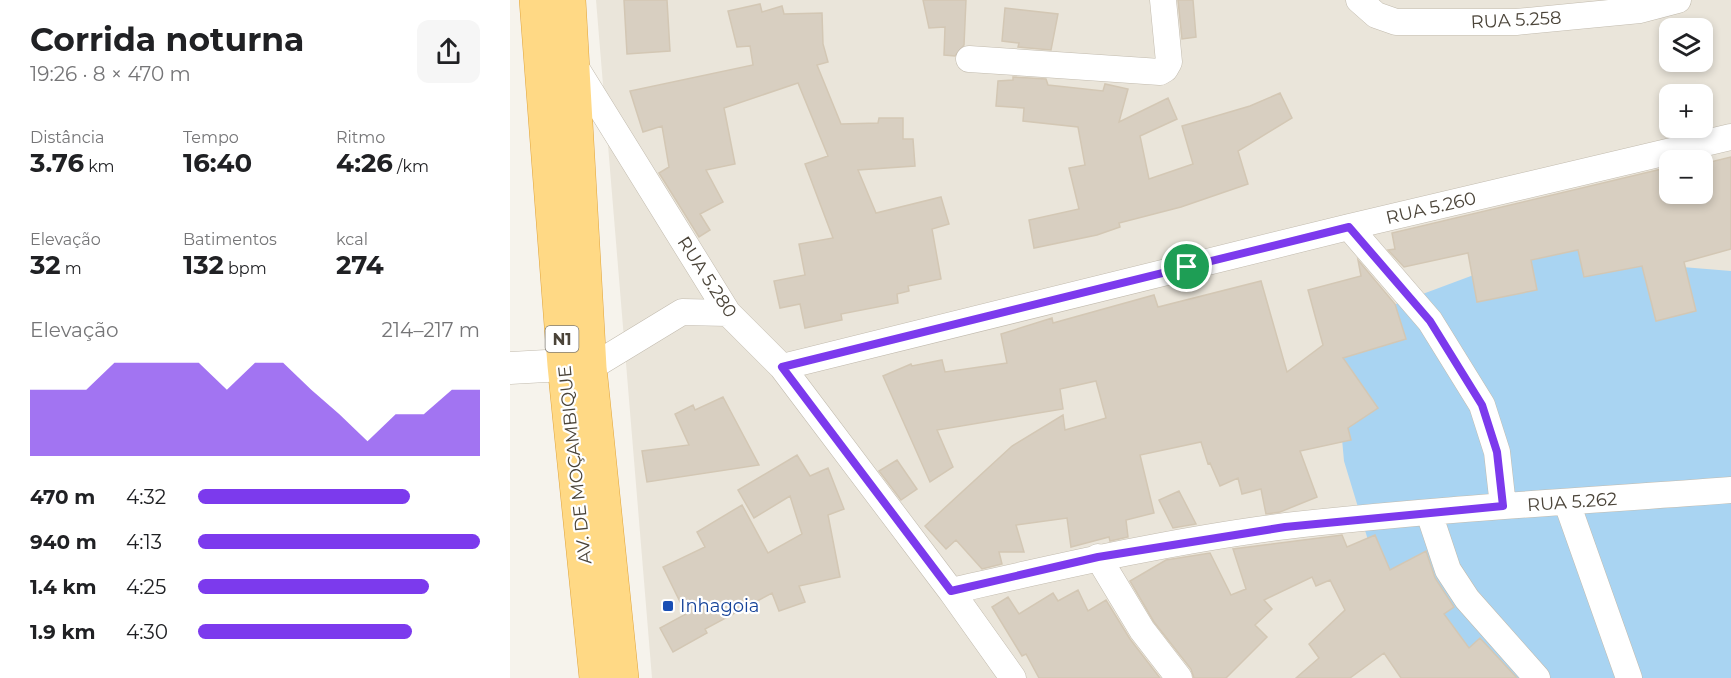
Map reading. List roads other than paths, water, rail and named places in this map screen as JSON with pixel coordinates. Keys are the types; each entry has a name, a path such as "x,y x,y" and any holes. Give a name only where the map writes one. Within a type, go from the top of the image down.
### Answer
{"highway":[{"name":"AV. DE MOÇAMBIQUE","path":"536,0 577,366 622,678"},
{"name":"AV. DE MOÇAMBIQUE","path":"569,0 573,63 577,366 596,678"}],"street":[{"path":"969,59 1160,72 1169,62 1163,0"},
{"name":"RUA 5.258","path":"1359,0 1376,15 1396,22 1516,22 1640,10 1678,0"},
{"name":"RUA 5.280","path":"573,63 728,313 782,367 951,591 1013,678"},
{"name":"RUA 5.260","path":"782,367 1349,227 1731,137"},
{"path":"1349,227 1430,321 1482,405 1497,452 1503,506"},
{"path":"510,368 577,366 682,312 728,313"},
{"name":"RUA 5.262","path":"951,591 1098,557 1285,527 1503,506 1731,490"},
{"path":"1567,502 1629,678"},
{"path":"1429,513 1448,570 1467,599 1537,678"},
{"path":"1098,557 1142,630 1179,678"}],"water":[{"path":"1585,247 1670,266 1731,271 1731,678 1445,678 1371,550 1344,461 1333,341 1369,314 1479,273"}],"place":[{"name":"Inhagoia","path":"668,606"}]}
